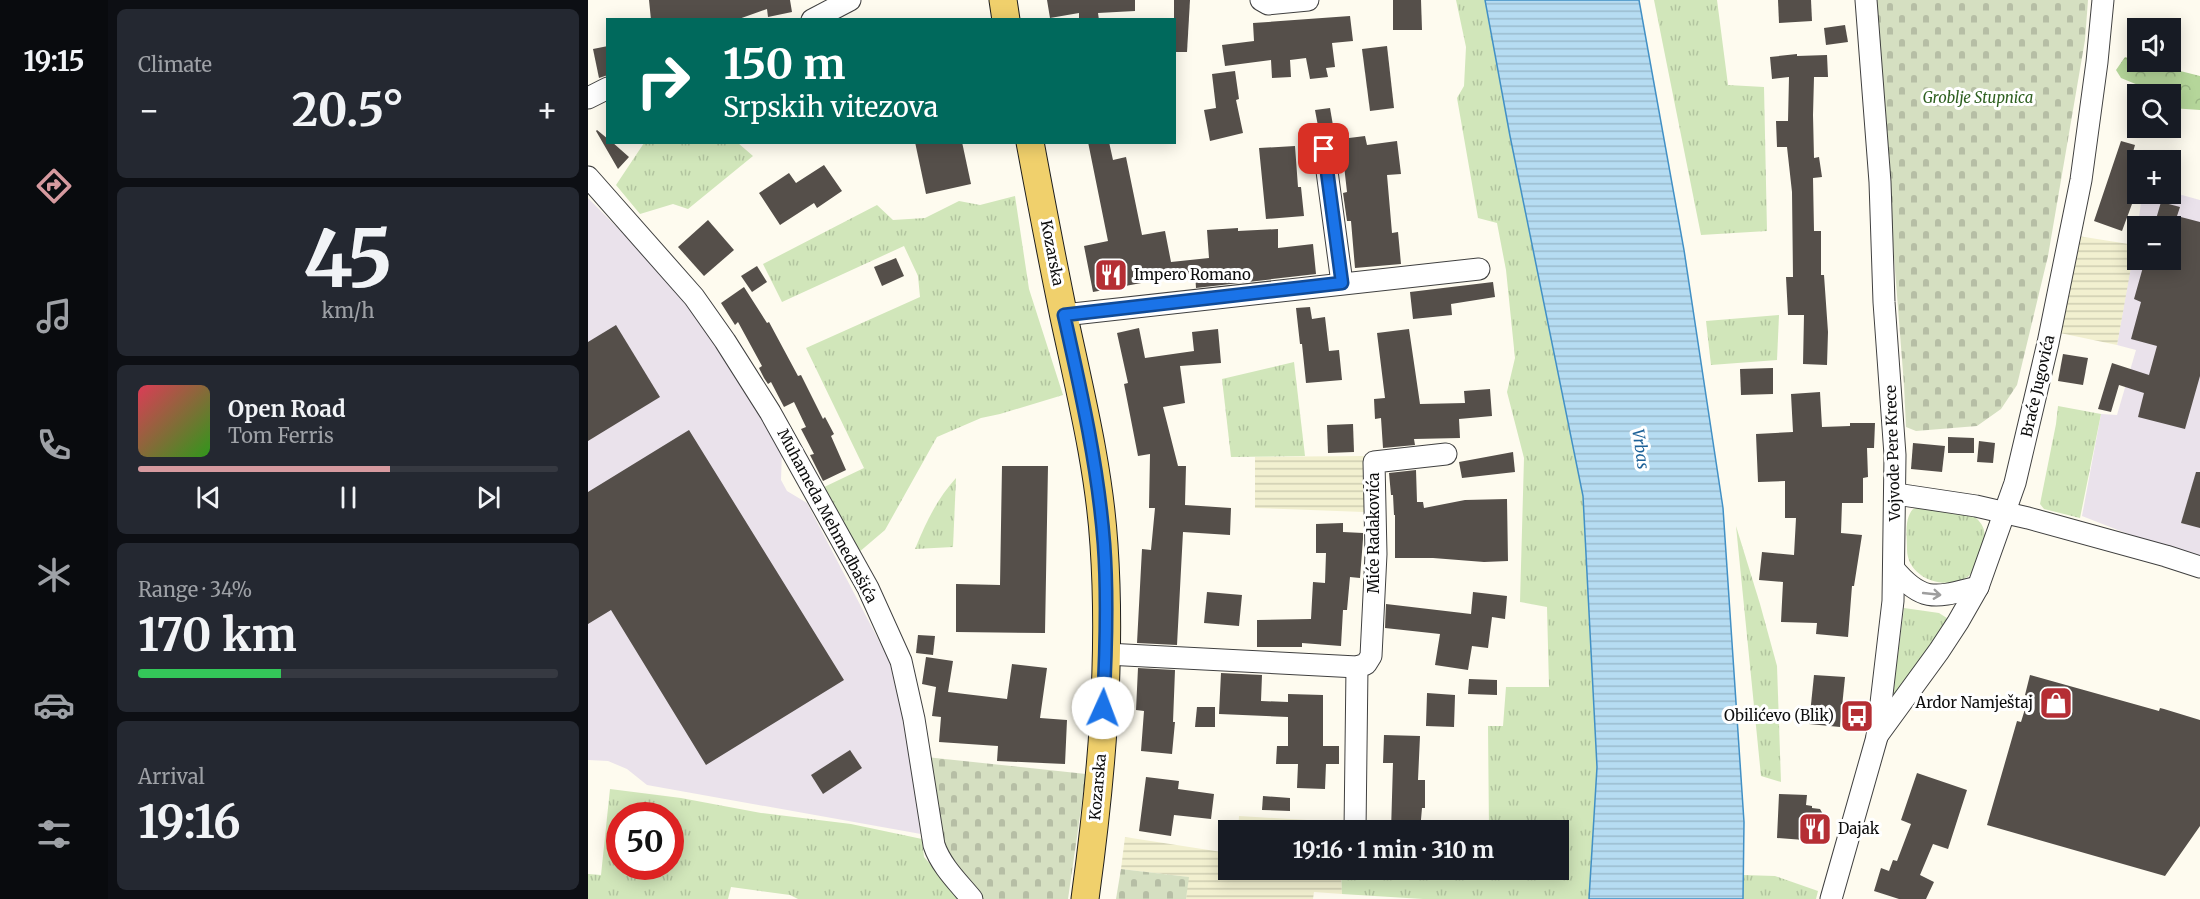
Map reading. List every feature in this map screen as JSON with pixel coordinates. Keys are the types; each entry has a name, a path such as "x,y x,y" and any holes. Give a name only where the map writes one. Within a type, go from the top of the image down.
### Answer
{"main road":[{"path":"1003,0 1006,18"},
{"name":"Kozarska","path":"1030,144 1086,414 1104,545 1106,654 1096,813 1085,899"}],"street":[{"path":"816,18 850,0"},
{"path":"1261,0 1268,4 1308,0"},
{"name":"Vojvode Pere Krece","path":"1832,899 1877,737 1893,601 1896,494 1884,302 1880,182 1866,0"},
{"name":"Braće Jugovića","path":"1877,737 1939,651 1978,587 2015,483 2048,343 2072,226 2097,62 2103,0"},
{"path":"588,98 606,89"},
{"path":"1324,149 1342,283"},
{"name":"Muhameda Mehmedbašića","path":"588,177 694,297 725,341 770,412 868,588 901,661 914,719 934,845 946,867 972,899"},
{"path":"1064,315 1479,268"},
{"name":"Miće Radakovića","path":"1357,666 1366,664 1371,656 1376,554 1374,462 1446,454"},
{"path":"1896,494 1976,506 2200,567"},
{"path":"1894,569 1911,587 1923,593 1952,594 1978,587"},
{"path":"1106,654 1357,666 1355,820"}],"shaded area":[{"path":"2181,195 2200,200 2200,562 2082,516 2101,414 2117,415 2136,350 2117,345 2130,270 2181,270 2181,216 2139,216 2141,204 2181,204"},
{"path":"588,198 675,286 782,450 781,480 787,491 807,503 889,660 910,749 921,834 647,785 627,769 608,761 588,760"},
{"path":"2078,236 2127,244 2127,270 2130,270 2117,345 2060,333"},
{"path":"1364,456 1364,512 1255,508 1255,457"},
{"path":"1239,816 1306,820 1239,820"},
{"path":"1125,837 1218,851 1218,880 1341,880 1342,894 1314,892 1313,899 1186,899 1188,877 1121,869"}],"green space":[{"path":"1456,0 1485,0 1510,136 1583,496 1597,767 1589,899 1423,899 1342,894 1341,880 1569,880 1569,820 1489,820 1488,726 1503,726 1506,687 1549,687 1547,607 1520,602 1524,458 1507,392 1515,358 1506,270 1497,223 1478,218 1457,98 1464,86 1466,47"},
{"path":"1654,0 1717,0 1728,85 1764,87 1767,231 1701,235"},
{"name":"Groblje Stupnica","path":"1874,0 2088,0 2085,40 2048,256 2017,385 2001,409 1977,426 1916,431 1906,427"},
{"path":"2125,57 2127,58 2127,72 2181,71 2200,76 2200,110 2181,109 2181,84 2136,84 2121,78 2116,70"},
{"path":"643,144 739,144 753,156 688,209 673,204 640,214 616,185"},
{"path":"1015,196 1029,289 1063,395 981,418 937,437 885,530 858,553 820,489 864,468 806,348 920,297 918,276 904,246 782,302 763,264 877,205 893,220 925,218 959,201 980,205"},
{"path":"1779,315 1777,360 1711,365 1706,321"},
{"path":"1294,362 1305,456 1231,457 1222,379"},
{"path":"2058,406 2101,414 2080,518 2044,509 2040,504"},
{"path":"956,478 953,547 915,549 932,511"},
{"path":"1923,506 1965,514 1976,518 1981,523 1984,543 1978,565 1970,575 1948,583 1936,582 1915,570 1909,560 1907,523 1913,509"},
{"path":"1736,526 1777,666 1781,782 1761,776"},
{"path":"1904,608 1939,613 1950,620 1895,696 1893,693"},
{"path":"926,757 1086,774 1068,899 981,899 944,850"},
{"path":"610,789 681,798 761,813 851,824 922,839 924,857 960,899 798,899 790,895 731,887 728,899 588,899 588,874 601,875 606,827 606,880 684,880 684,802 609,802"},
{"path":"1121,869 1189,877 1186,899 1116,899"},
{"path":"1743,875 1775,876 1818,891 1816,899 1743,899"}],"water":[{"name":"Vrbas","path":"1485,0 1639,0 1684,250 1723,508 1744,822 1743,899 1589,899 1597,767 1583,496 1510,136"}],"building":[{"path":"649,0 790,0 792,12 768,17 767,9 742,18 651,18"},
{"path":"1047,0 1135,0 1135,11 1098,13 1099,18 1079,18 1079,13 1050,18"},
{"path":"1174,0 1190,0 1187,52 1176,52 1176,18 1174,18"},
{"path":"1393,0 1421,0 1422,30 1393,30"},
{"path":"1778,0 1811,0 1812,21 1779,23"},
{"path":"1350,16 1353,41 1332,43 1335,67 1326,68 1328,77 1310,79 1306,58 1290,60 1291,77 1272,78 1271,60 1225,66 1222,45 1254,41 1253,23"},
{"path":"1845,25 1848,42 1826,45 1824,28"},
{"path":"606,46 606,76 599,78 593,49"},
{"path":"1387,46 1394,108 1370,111 1362,49"},
{"path":"1797,54 1797,56 1827,55 1828,77 1814,77 1814,158 1819,157 1822,177 1813,178 1814,231 1821,231 1821,275 1824,275 1828,332 1827,365 1803,364 1804,315 1788,315 1786,277 1793,277 1792,192 1787,147 1777,147 1776,121 1788,121 1789,77 1772,79 1770,57"},
{"path":"1235,71 1239,99 1236,100 1243,133 1210,141 1204,110 1216,108 1212,74"},
{"path":"1330,108 1335,137 1320,137 1315,110"},
{"path":"596,131 606,137 606,144 614,144 629,157 618,169"},
{"path":"1365,136 1367,145 1397,141 1401,174 1387,175 1392,233 1398,232 1401,264 1355,268 1351,221 1347,221 1343,193 1347,192 1341,139"},
{"path":"2121,141 2135,145 2134,150 2127,150 2127,204 2132,204 2122,231 2094,221"},
{"path":"915,144 962,144 971,184 926,194"},
{"path":"1088,144 1109,144 1113,160 1126,157 1142,235 1165,231 1171,262 1209,258 1207,230 1278,229 1278,248 1313,244 1316,274 1196,288 1195,273 1093,292 1084,246 1108,241"},
{"path":"1295,146 1298,187 1301,187 1304,216 1266,219 1259,148"},
{"path":"824,165 842,191 817,208 814,203 780,225 759,193 789,173 796,183"},
{"path":"2160,204 2180,207 2177,216 2157,216"},
{"path":"2181,217 2200,222 2200,376 2185,429 2138,417 2144,393 2119,385 2111,412 2098,409 2112,363 2149,375 2157,346 2131,339 2141,302 2134,299 2142,270 2181,270"},
{"path":"708,220 734,250 704,276 678,247"},
{"path":"896,258 904,276 882,286 874,267"},
{"path":"757,266 767,282 752,292 741,276"},
{"path":"1493,282 1495,297 1451,304 1452,315 1413,319 1410,292"},
{"path":"744,287 767,323 769,322 798,376 801,375 823,419 825,417 834,434 831,436 846,470 823,481 810,455 814,454 801,429 806,427 794,402 784,407 771,382 768,384 764,378 759,368 762,366 738,322 735,325 721,303"},
{"path":"1310,307 1312,319 1325,317 1329,351 1339,350 1342,380 1306,383 1296,308"},
{"path":"616,325 660,397 588,441 588,342"},
{"path":"1139,328 1145,358 1194,351 1192,332 1218,329 1221,363 1180,366 1185,403 1163,407 1178,466 1186,466 1185,505 1231,508 1230,535 1183,532 1177,645 1137,643 1142,549 1151,550 1155,508 1149,508 1150,454 1138,456 1124,384 1128,383 1117,333"},
{"path":"1409,329 1420,404 1465,403 1464,391 1490,389 1492,416 1459,419 1460,438 1414,439 1415,445 1383,448 1381,418 1375,419 1374,399 1385,398 1377,333"},
{"path":"2063,354 2088,358 2083,385 2058,381"},
{"path":"1773,368 1773,394 1741,395 1740,369"},
{"path":"1820,392 1822,427 1850,426 1850,423 1875,423 1874,448 1867,448 1868,477 1863,478 1863,503 1842,503 1841,533 1862,535 1854,586 1852,586 1848,637 1816,634 1817,623 1781,622 1783,582 1759,580 1762,552 1794,555 1796,518 1785,518 1785,481 1758,482 1756,434 1793,432 1791,394"},
{"path":"1353,424 1354,452 1328,453 1327,425"},
{"path":"689,430 844,680 706,765 611,610 588,624 588,492"},
{"path":"1948,437 1974,438 1974,453 1948,453"},
{"path":"1979,441 1995,443 1993,463 1977,462"},
{"path":"1913,443 1945,446 1942,472 1911,469"},
{"path":"1513,452 1515,472 1462,478 1459,462"},
{"path":"1002,466 1048,466 1045,633 956,632 956,584 1000,585"},
{"path":"1416,470 1417,502 1423,502 1424,508 1465,500 1507,499 1508,561 1395,558 1395,515 1389,473"},
{"path":"2196,472 2200,472 2200,528 2181,523"},
{"path":"1343,523 1343,532 1363,533 1363,539 1360,578 1350,577 1347,610 1343,610 1341,646 1302,643 1302,647 1257,647 1257,620 1311,619 1313,582 1325,583 1326,553 1316,553 1316,524"},
{"path":"1207,592 1242,595 1239,626 1204,623"},
{"path":"1473,592 1507,596 1505,619 1492,617 1488,648 1472,646 1468,670 1435,665 1440,634 1385,628 1386,604 1471,614"},
{"path":"918,635 935,636 933,655 916,653"},
{"path":"926,657 953,661 948,692 1007,699 1012,664 1047,668 1040,718 1067,720 1065,764 997,761 998,746 939,742 941,717 932,716 936,687 922,684"},
{"path":"1138,668 1175,670 1173,722 1175,722 1172,754 1141,751 1144,711 1136,710"},
{"path":"1221,673 1262,675 1261,701 1288,702 1288,694 1323,695 1323,746 1339,746 1339,764 1326,764 1325,789 1297,788 1298,764 1276,764 1277,746 1288,746 1288,717 1219,714"},
{"path":"1814,675 1845,677 1840,727 1809,724"},
{"path":"2030,675 2200,720 2200,826 2165,876 1987,825 2017,721 2021,722 2029,696 2025,695"},
{"path":"1469,679 1497,680 1497,695 1468,694"},
{"path":"1427,693 1455,695 1454,727 1426,726"},
{"path":"1197,707 1215,707 1215,727 1195,727"},
{"path":"1384,735 1420,736 1418,780 1425,780 1425,808 1422,808 1421,820 1391,820 1393,763 1383,763"},
{"path":"850,750 862,768 823,794 811,775"},
{"path":"1917,773 1967,790 1948,849 1933,844 1920,875 1934,882 1926,899 1899,899 1874,891 1881,868 1889,871 1893,860 1897,861 1911,824 1901,820"},
{"path":"1146,777 1179,781 1178,789 1214,794 1211,819 1174,815 1171,836 1139,831"},
{"path":"1779,794 1807,795 1806,805 1820,809 1824,816 1824,824 1817,831 1805,831 1804,840 1777,838"},
{"path":"1263,796 1290,798 1290,811 1262,810"}],"place":[{"name":"Impero Romano","path":"1111,275"},
{"name":"Ardor Namještaj","path":"2056,703"},
{"name":"Obilićevo (Blik)","path":"1857,716"},
{"name":"Dajak","path":"1815,829"}],"route":[{"path":"1103,708 1107,612 1104,545 1093,450 1064,315 1342,283 1324,149"}]}
